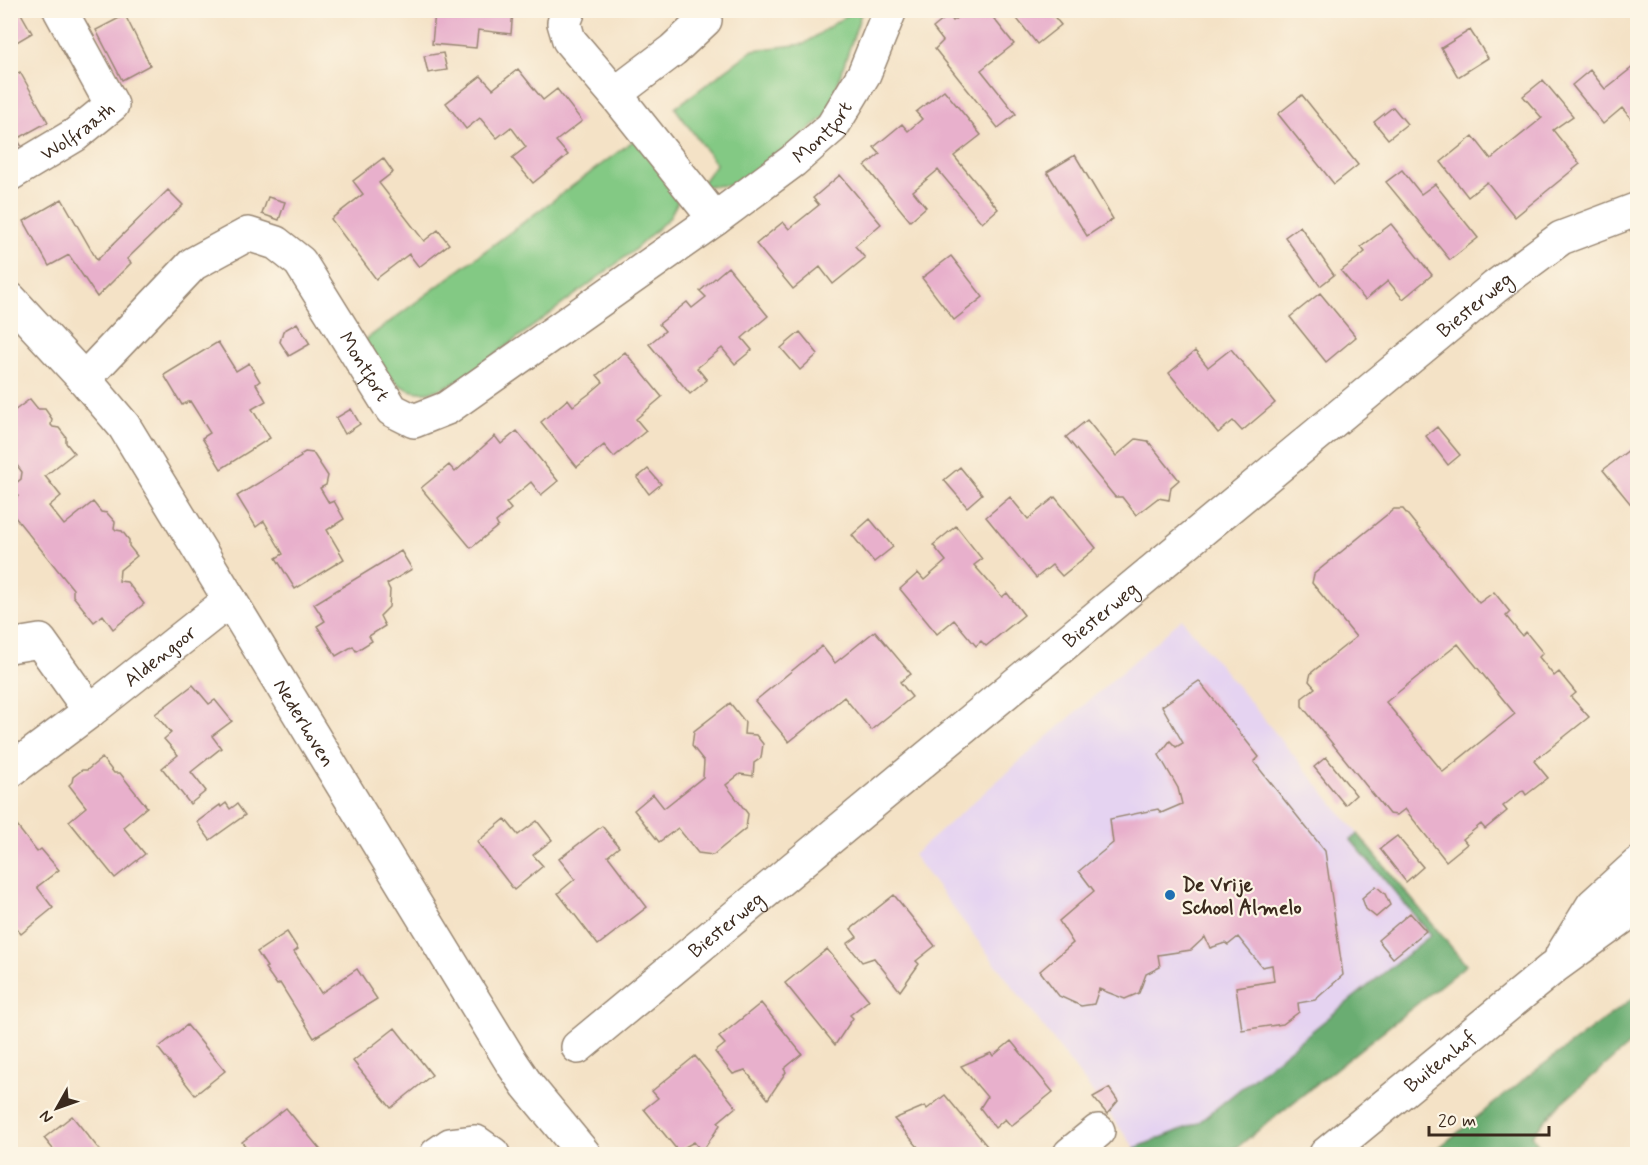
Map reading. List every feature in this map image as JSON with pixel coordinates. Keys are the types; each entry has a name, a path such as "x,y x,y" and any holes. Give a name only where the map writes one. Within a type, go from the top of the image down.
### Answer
{"street":[{"name":"Wolfraath","path":"10,174 75,135 112,105 60,10"},
{"path":"568,10 564,23 569,40 715,219"},
{"path":"615,94 673,50 705,20 698,10"},
{"name":"Montfort","path":"84,379 193,264 248,234 276,243 300,262 392,410 414,421 447,408 715,219 793,161 832,127 864,74 890,10"},
{"name":"Biesterweg","path":"578,1047 1495,287 1561,238 1638,209"},
{"name":"Nederhoven","path":"10,299 124,426 512,1063 584,1155"},
{"name":"Aldengoor","path":"10,771 230,600"},
{"path":"10,646 40,641 90,711"},
{"name":"Buitenhof","path":"1554,967 1593,905 1638,864"},
{"name":"Buitenhof","path":"1326,1155 1554,967 1638,906"},
{"path":"1070,1155 1098,1131"},
{"path":"438,1155 450,1145 476,1142 493,1155"}],"shaded area":[{"name":"De Vrije School Almelo","path":"1182,619 1358,834 1351,841 1432,934 1198,1123 1135,1148 913,855"}],"green space":[{"path":"853,11 862,11 827,115 743,185 700,186 716,164 675,108 753,50 804,44"},
{"path":"641,135 677,189 677,203 669,218 632,252 460,381 436,390 420,392 400,385 384,370 364,341"},
{"path":"1358,834 1466,965 1236,1148 1224,1154 1140,1154 1135,1148 1198,1123 1431,935 1351,840"},
{"path":"1637,995 1637,1038 1557,1107 1532,1135 1544,1154 1431,1154 1532,1073"}],"building":[{"path":"10,10 19,10 32,33 10,46"},
{"path":"453,10 513,10 511,34 478,30 476,48 432,44 435,12 453,13"},
{"path":"967,10 987,10 1014,44 981,70 1016,114 998,128 935,49 943,41 933,28 949,15 953,21"},
{"path":"1010,10 1056,10 1052,14 1061,25 1037,44"},
{"path":"125,15 150,65 122,80 96,30"},
{"path":"1470,30 1488,58 1458,77 1441,48"},
{"path":"443,53 447,70 428,73 424,56"},
{"path":"1638,63 1638,127 1622,108 1603,124 1572,85 1590,70 1605,89"},
{"path":"518,69 543,100 557,89 582,121 556,141 568,155 533,183 512,158 526,147 511,127 497,138 480,118 466,129 446,103 481,76 493,89"},
{"path":"20,72 48,122 17,139 22,147 10,154 10,77"},
{"path":"1543,80 1573,116 1553,130 1580,164 1515,217 1487,182 1468,197 1441,162 1473,136 1491,159 1542,118 1523,96"},
{"path":"944,90 981,135 954,156 998,209 982,223 938,170 913,191 926,207 910,221 865,166 880,154 874,147 902,124 908,131 922,119 916,112"},
{"path":"1302,95 1358,165 1334,184 1278,114"},
{"path":"1393,107 1407,124 1388,139 1374,122"},
{"path":"1075,155 1113,219 1087,236 1047,172"},
{"path":"383,158 393,172 379,183 424,241 438,230 449,244 419,267 409,254 376,279 331,219 363,194 353,181"},
{"path":"1402,170 1421,194 1435,184 1478,238 1450,260 1386,182"},
{"path":"840,175 881,224 855,246 865,258 833,284 820,267 793,289 756,244 783,222 789,229 819,205 813,198"},
{"path":"168,190 183,205 127,259 131,263 97,297 69,255 49,266 24,221 62,199 97,260"},
{"path":"268,197 285,202 279,220 262,214"},
{"path":"1391,224 1432,275 1403,299 1388,281 1365,300 1341,271 1365,252 1361,247"},
{"path":"1300,226 1334,275 1320,286 1285,237"},
{"path":"951,256 983,297 954,320 922,278"},
{"path":"728,267 768,316 742,338 752,350 735,364 722,348 697,368 707,380 690,394 649,344 665,331 659,324 687,302 692,308 706,297 700,291"},
{"path":"1320,293 1356,337 1326,362 1290,317"},
{"path":"297,323 310,344 289,356 280,342 283,331"},
{"path":"800,332 818,354 800,370 781,348"},
{"path":"218,342 236,371 249,363 260,381 256,384 266,401 252,409 270,438 221,469 202,438 210,433 190,401 182,405 164,375"},
{"path":"1231,349 1275,403 1242,431 1233,421 1218,433 1169,373 1195,351 1208,367"},
{"path":"625,352 662,397 636,419 646,431 614,457 604,445 577,467 541,422 568,399 573,406 589,394 603,382 597,375"},
{"path":"30,399 38,409 45,409 52,419 51,425 59,428 74,453 45,476 61,496 49,506 64,525 93,502 101,512 107,513 115,522 114,528 122,531 137,556 120,570 119,581 127,582 144,604 113,629 103,615 94,622 73,596 73,589 10,511 10,502 18,496 11,487 21,479 22,472 12,459 10,461 10,414"},
{"path":"351,409 360,424 345,434 336,418"},
{"path":"1087,420 1116,456 1136,439 1148,441 1179,480 1171,487 1169,500 1158,498 1136,515 1122,497 1115,497 1066,437"},
{"path":"1437,427 1460,455 1448,465 1426,436"},
{"path":"517,431 558,481 541,495 531,482 506,503 511,509 496,522 498,526 471,548 421,488 449,465 455,472 495,436 501,444"},
{"path":"1638,443 1638,513 1603,470"},
{"path":"305,452 313,453 328,476 326,485 320,488 329,503 334,501 344,519 327,530 344,559 295,589 276,558 283,554 264,521 256,527 237,496 301,457 300,455"},
{"path":"960,467 982,494 967,507 944,480"},
{"path":"648,469 661,484 649,494 637,478"},
{"path":"1010,497 1028,519 1055,497 1096,548 1062,576 1052,565 1036,578 986,517"},
{"path":"1394,509 1403,509 1479,603 1494,592 1510,612 1506,616 1522,636 1526,632 1543,653 1539,657 1554,676 1559,672 1576,693 1571,697 1589,717 1534,761 1548,778 1526,795 1523,790 1503,806 1507,811 1485,829 1481,824 1463,839 1467,844 1446,861 1405,809 1397,815 1389,814 1302,706 1302,698 1315,688 1309,681 1311,673 1356,637 1312,583 1314,574","holes":["1458,644 1515,714 1443,772 1386,702"]},
{"path":"870,519 893,547 874,562 852,535"},
{"path":"956,526 982,559 974,565 1002,597 1007,593 1024,615 986,646 981,641 976,646 954,620 937,634 900,589 918,573 924,580 946,561 933,545"},
{"path":"401,551 412,569 387,584 390,590 389,607 380,616 385,626 369,636 372,641 356,651 353,646 336,656 317,626 325,621 314,604"},
{"path":"875,631 911,674 900,682 912,697 871,730 844,697 789,742 755,701 822,646 835,663"},
{"path":"1199,681 1259,757 1254,762 1325,851 1343,975 1315,1000 1298,1003 1299,1012 1283,1024 1242,1030 1236,987 1274,981 1272,965 1262,967 1238,937 1228,945 1225,943 1210,948 1205,937 1191,950 1158,955 1160,967 1146,974 1139,993 1125,999 1099,989 1094,1004 1081,1006 1059,996 1040,971 1073,943 1059,921 1094,891 1079,871 1113,843 1110,819 1158,809 1161,813 1182,804 1178,788 1159,755 1170,741 1176,747 1183,743 1162,706"},
{"path":"193,685 209,704 215,700 232,721 212,736 221,748 191,772 206,791 190,804 162,768 178,755 164,739 171,733 155,714"},
{"path":"730,703 745,722 744,734 756,735 763,744 761,758 754,763 753,776 740,774 726,785 748,814 746,828 713,855 698,853 678,828 659,842 634,810 653,794 664,808 703,777 704,761 692,746 694,731"},
{"path":"1326,757 1356,795 1345,805 1314,767"},
{"path":"102,758 114,773 120,773 147,807 123,827 145,854 115,878 69,821 86,807 69,785 73,777 82,770 87,770"},
{"path":"226,803 230,809 237,804 245,815 210,840 197,822"},
{"path":"505,819 518,835 537,821 552,840 533,855 543,866 514,890 477,842"},
{"path":"17,826 37,852 41,849 59,870 37,887 53,908 21,934 10,921 10,832"},
{"path":"602,826 619,847 608,856 647,907 598,945 558,893 575,879 559,859"},
{"path":"1397,836 1423,867 1406,882 1380,849"},
{"path":"1376,886 1385,894 1390,905 1376,917 1366,909 1362,898"},
{"path":"894,895 935,946 916,961 919,964 900,991 874,958 862,962 847,944 857,937 851,929"},
{"path":"1410,913 1426,931 1393,958 1378,940"},
{"path":"287,932 298,949 294,952 321,993 357,969 377,999 314,1038 280,983 277,985 265,968 267,967 257,952"},
{"path":"827,949 869,1000 850,1015 853,1018 835,1045 785,983"},
{"path":"761,1003 802,1054 784,1069 786,1072 768,1099 745,1070 733,1074 715,1052 725,1044 719,1037"},
{"path":"187,1025 225,1071 195,1095 158,1048"},
{"path":"395,1028 432,1075 391,1108 353,1061"},
{"path":"1011,1041 1053,1092 1011,1126 1005,1119 995,1128 980,1108 987,1097 961,1066 991,1053 993,1056"},
{"path":"695,1056 736,1107 718,1122 720,1125 702,1152 694,1142 678,1151 644,1109 658,1098 652,1091"},
{"path":"1109,1088 1118,1101 1107,1114 1093,1097"},
{"path":"945,1095 987,1146 976,1154 924,1154 894,1119 925,1106 927,1109"},
{"path":"286,1108 324,1154 252,1154 242,1142"},
{"path":"72,1116 103,1154 57,1154 44,1138"}],"place":[{"name":"De Vrije School Almelo","path":"1170,895"}]}
